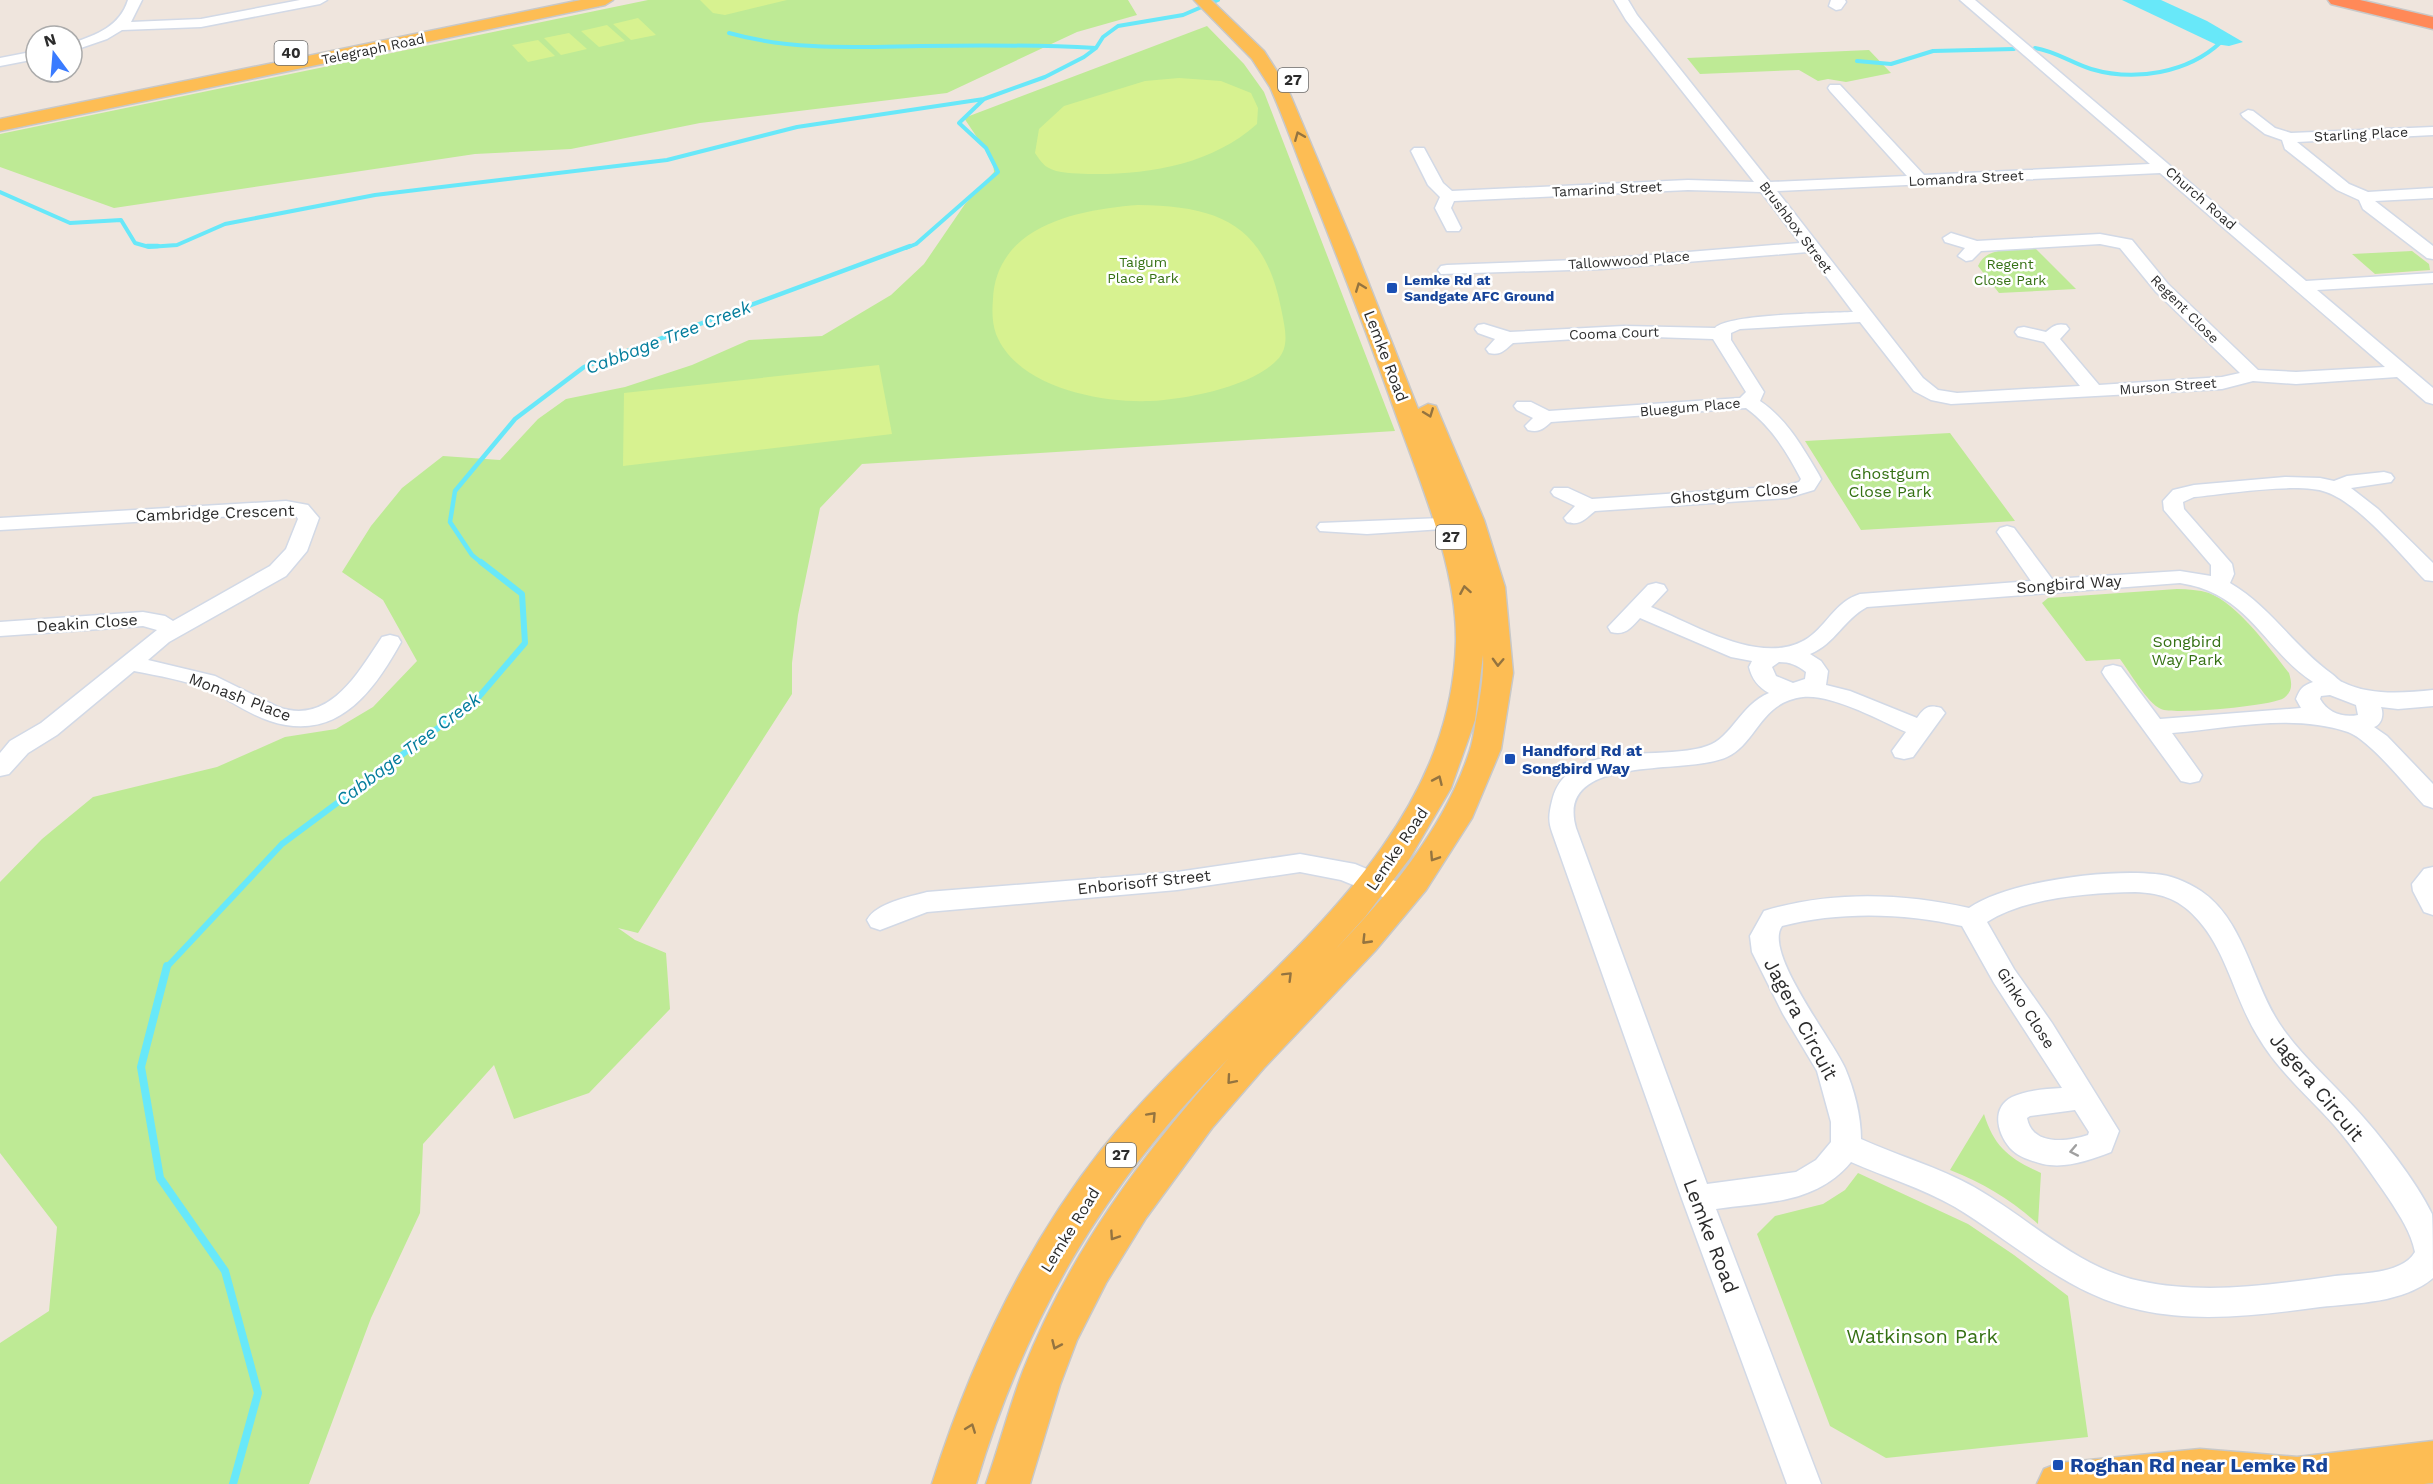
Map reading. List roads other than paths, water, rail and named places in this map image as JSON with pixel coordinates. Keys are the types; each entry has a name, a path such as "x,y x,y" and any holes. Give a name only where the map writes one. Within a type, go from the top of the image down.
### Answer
{"highway":[{"path":"2337,0 2433,22"},
{"path":"2374,0 2433,13"}],"main road":[{"name":"Telegraph Road","path":"0,112 551,0"},
{"name":"Telegraph Road","path":"0,125 605,0"},
{"name":"Lemke Road","path":"1202,0 1231,20 1276,57 1300,90"},
{"name":"Lemke Road","path":"954,1484 967,1436 994,1368 1070,1227 1108,1172 1144,1124 1188,1077 1350,914 1431,862 1457,818 1483,758 1492,727 1499,648 1491,585 1459,523 1280,88 1218,0"},
{"name":"Lemke Road","path":"1332,167 1459,523"},
{"name":"Lemke Road","path":"1013,1479 1045,1371 1102,1254 1151,1181 1199,1117 1390,890"},
{"path":"2060,1484 2200,1470 2289,1481 2433,1462"}],"street":[{"path":"84,43 100,38 121,26 130,16 135,0"},
{"path":"121,26 190,24 277,4 320,0"},
{"name":"Brushbox Street","path":"1621,0 1631,17 1663,55 1916,382 1934,394"},
{"name":"Church Road","path":"1967,0 2433,398"},
{"path":"0,62 24,57"},
{"path":"1835,88 1920,180"},
{"path":"2248,114 2270,131 2289,138 2291,147 2343,187 2366,196 2433,193"},
{"name":"Starling Place","path":"2289,138 2433,131"},
{"path":"1419,151 1436,185 1448,196 1443,208 1453,228"},
{"name":"Lomandra Street","path":"1766,187 2166,168"},
{"name":"Tamarind Street","path":"1448,196 1688,185 1766,187"},
{"path":"2366,196 2369,206 2433,254"},
{"name":"Regent Close","path":"1951,238 1971,251 2100,239 2126,244 2162,288 2253,375"},
{"name":"Tallowwood Place","path":"1447,271 1602,264 1811,248"},
{"path":"2303,286 2433,278"},
{"path":"1721,334 1727,327 1738,324 1866,316"},
{"name":"Cooma Court","path":"1484,329 1501,343 1624,331 1721,334"},
{"path":"2024,332 2055,334 2094,391"},
{"name":"Bluegum Place","path":"1524,406 1540,422 1749,402 1755,395 1754,388 1724,343 1721,334"},
{"name":"Murson Street","path":"1934,394 1964,399 2222,383 2253,375 2296,378 2402,371"},
{"name":"Ghostgum Close","path":"1561,492 1582,512 1787,492 1807,486 1811,479 1776,422 1767,413 1749,402"},
{"path":"2336,488 2347,482 2384,478"},
{"path":"2218,584 2223,568 2178,515 2173,505 2175,498 2194,490 2297,483 2315,483 2336,488 2354,499 2433,576"},
{"name":"Cambridge Crescent","path":"0,524 286,507 305,511 309,518 296,551 278,571 172,630 128,663 49,729 5,756"},
{"path":"1327,527 1367,528 1459,523"},
{"path":"2007,532 2046,586"},
{"name":"Songbird Way","path":"1772,665 1796,651 1817,643 1846,609 1860,601 2180,577 2218,584 2246,601 2305,666 2320,699"},
{"path":"1619,627 1656,590"},
{"path":"1637,609 1739,652 1751,663 1772,665 1842,696 1927,721 1904,751"},
{"name":"Deakin Close","path":"0,629 143,619 156,621 172,630"},
{"name":"Monash Place","path":"128,663 207,682 285,717 305,718 325,714 344,703 369,677 390,642"},
{"path":"1772,665 1764,684 1762,705 1783,697 1807,681 1815,663 1817,643"},
{"path":"1772,665 1807,681"},
{"path":"2113,672 2190,775"},
{"path":"2320,699 2343,724 2365,719 2398,701 2433,698"},
{"path":"2154,727 2288,714 2320,699 2365,719 2433,800"},
{"name":"Lemke Road","path":"1762,705 1735,738 1717,752 1698,757 1608,764 1592,770 1574,783 1563,804 1562,823 1697,1199 1804,1484"},
{"name":"Enborisoff Street","path":"880,920 927,902 1188,879 1287,863 1330,867 1390,890"},
{"path":"2433,876 2426,884 2426,891 2433,905"},
{"name":"Jagera Circuit","path":"2152,882 2173,887 2191,897 2203,909 2230,947 2271,1035 2356,1131 2425,1228 2431,1251 2421,1269 2411,1275 2380,1285 2241,1300 2173,1300 2140,1296 2099,1283 2073,1269 1959,1194 1874,1161 1846,1146 1846,1122 1831,1069 1793,1006 1763,944 1765,929 1773,918 1790,913 1866,906 1930,909 1971,918 1992,906 2021,897 2089,886 2152,882"},
{"name":"Ginko Close","path":"1971,918 2004,976 2042,1031 2082,1097"},
{"path":"1697,1199 1801,1184 1827,1169 1837,1160 1846,1146"}],"water":[{"path":"2122,0 2161,0 2207,21 2243,42 2229,46 2215,44"}],"waterway":[{"name":"Cabbage Tree Creek","path":"1096,48 1103,37 1118,26 1183,15 1218,0"},
{"path":"729,33 777,43 825,47 1052,46 1096,48"},
{"path":"2035,48 2091,69 2125,75 2177,68 2208,53 2221,42 2220,38"},
{"name":"Cabbage Tree Creek","path":"984,99 1045,77 1084,57 1096,48"},
{"path":"1857,61 1891,64 1933,51 2014,49"},
{"path":"0,192 70,223 121,220 135,243 149,247 177,245 225,224 375,195 667,160 797,127 984,99"},
{"name":"Cabbage Tree Creek","path":"906,248 916,244 998,172 986,148 959,123 984,99"},
{"path":"147,246 158,246"},
{"name":"Cabbage Tree Creek","path":"483,564 472,555 450,522 455,491 515,419 584,367 910,246"},
{"name":"Cabbage Tree Creek","path":"167,967 282,844 477,699 525,643 522,594 481,562"},
{"name":"Cabbage Tree Creek","path":"167,967 141,1067 160,1178 225,1271 258,1393 233,1484"}],"place":[{"name":"Lemke Rd at Sandgate AFC Ground","path":"1392,288"},
{"name":"Handford Rd at Songbird Way","path":"1510,759"},
{"name":"Roghan Rd near Lemke Rd","path":"2058,1465"}],"park label":[{"name":"Taigum Place Park","path":"1143,270"},
{"name":"Regent Close Park","path":"2010,272"},
{"name":"Ghostgum Close Park","path":"1890,482"},
{"name":"Songbird Way Park","path":"2187,650"},
{"name":"Watkinson Park","path":"1922,1336"}]}
